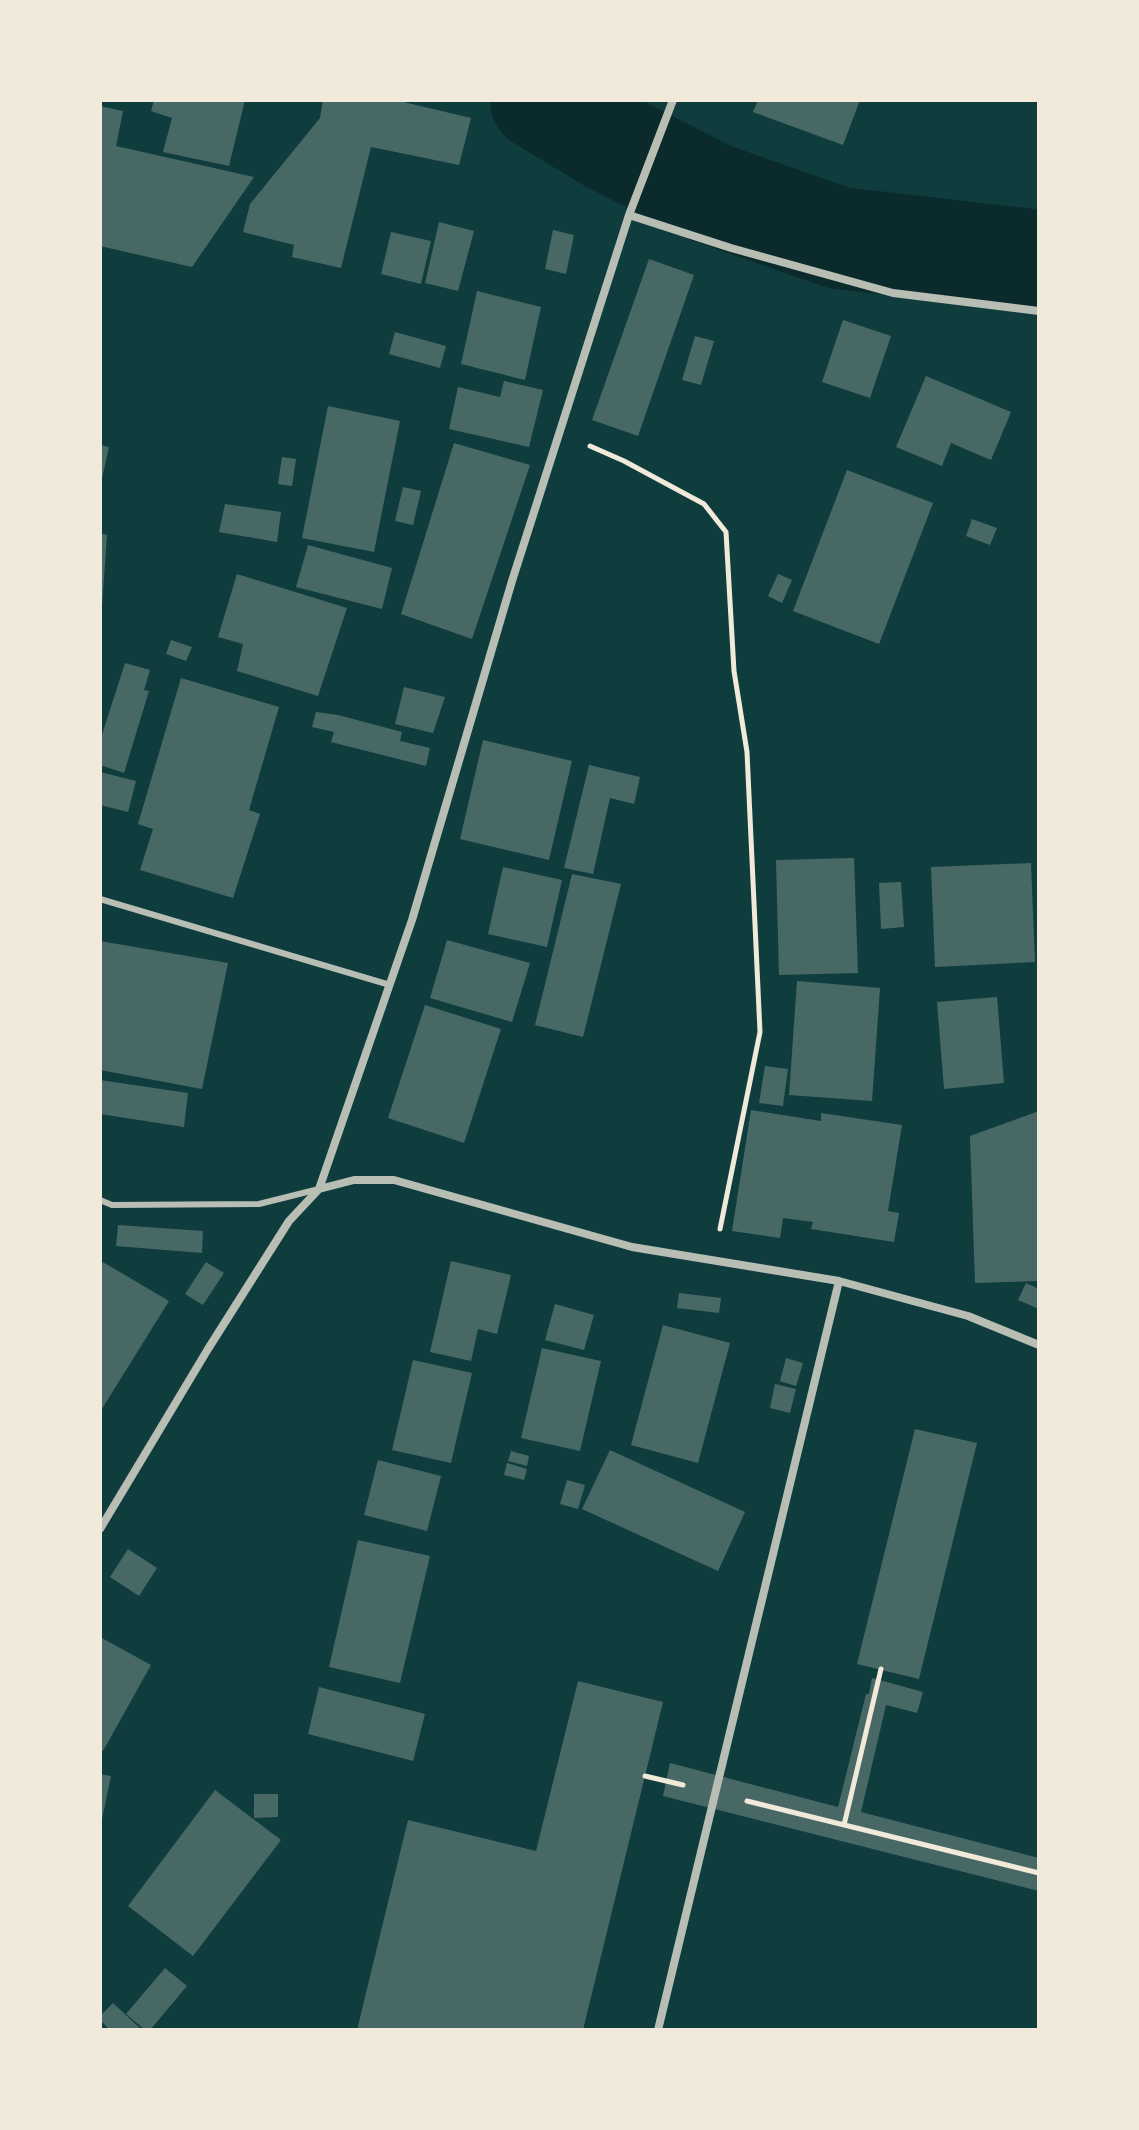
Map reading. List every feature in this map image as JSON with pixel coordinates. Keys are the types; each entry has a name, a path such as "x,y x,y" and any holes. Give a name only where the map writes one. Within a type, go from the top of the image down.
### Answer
{"street":[{"path":"100,1529 289,1221 319,1189 412,920 512,581 629,215 673,100"},
{"path":"629,215 731,248 893,293 1039,311"},
{"path":"319,1189 354,1180 394,1180 632,1247 839,1281 968,1316 1039,1345"},
{"path":"658,2030 839,1281"}],"lane":[{"path":"100,899 390,985"},
{"path":"100,1200 112,1205 259,1204 319,1189"}],"path":[{"path":"560,433 624,461 704,504 726,532 734,671 747,752 760,1032 713,1260"},
{"path":"844,1825 881,1669"},
{"path":"645,1776 1039,1873"}],"building":[{"path":"154,100 245,100 229,166 163,152 172,118 151,111"},
{"path":"323,100 395,100 471,118 459,165 371,147 341,268 292,257 294,245 243,232 250,204 320,118"},
{"path":"758,100 860,100 843,145 753,112"},
{"path":"100,106 123,111 116,146 254,177 192,267 100,246"},
{"path":"439,222 474,231 458,291 425,283"},
{"path":"553,230 574,235 566,274 545,269"},
{"path":"391,232 431,241 421,284 381,274"},
{"path":"649,259 694,275 638,436 592,420"},
{"path":"477,291 541,307 525,380 461,364"},
{"path":"843,320 891,336 870,398 822,382"},
{"path":"395,332 446,346 440,368 389,354"},
{"path":"695,336 714,341 701,385 682,380"},
{"path":"926,376 1011,412 991,460 951,443 942,466 896,447"},
{"path":"504,381 543,390 529,447 449,429 458,387 500,397"},
{"path":"328,406 400,421 374,552 302,538"},
{"path":"454,443 530,465 472,639 401,614"},
{"path":"100,445 109,447 101,483 100,483"},
{"path":"282,457 296,459 292,486 278,484"},
{"path":"847,470 933,503 879,644 793,611"},
{"path":"403,487 421,491 413,525 395,521"},
{"path":"225,504 281,512 277,542 219,532"},
{"path":"972,519 997,528 990,545 966,536"},
{"path":"100,533 107,535 101,621 100,621"},
{"path":"308,545 392,568 382,609 296,587"},
{"path":"237,574 347,608 318,696 237,671 243,644 218,637"},
{"path":"778,574 792,580 782,603 768,596"},
{"path":"171,640 192,647 186,661 166,654"},
{"path":"125,663 150,670 144,690 149,691 124,773 100,765 100,741"},
{"path":"181,678 279,707 249,810 260,814 233,898 140,870 153,829 138,824"},
{"path":"404,687 445,697 433,733 395,724"},
{"path":"316,712 402,732 400,741 430,748 426,766 331,742 334,732 312,727"},
{"path":"483,740 572,761 549,860 460,839"},
{"path":"589,765 640,777 634,804 610,798 593,874 564,868"},
{"path":"100,772 136,781 128,812 100,805"},
{"path":"854,858 858,973 779,975 776,860"},
{"path":"1031,863 1035,962 935,967 931,867"},
{"path":"503,867 562,880 547,947 488,934"},
{"path":"572,874 621,884 583,1037 535,1025"},
{"path":"901,882 904,927 881,929 879,883"},
{"path":"447,940 530,963 512,1022 430,998"},
{"path":"100,941 228,963 202,1089 100,1070"},
{"path":"797,981 880,988 872,1101 789,1095"},
{"path":"997,997 1004,1083 944,1089 937,1002"},
{"path":"425,1005 501,1029 464,1143 388,1118"},
{"path":"765,1066 788,1069 783,1106 759,1103"},
{"path":"100,1080 188,1093 184,1127 100,1114"},
{"path":"751,1110 821,1121 821,1113 902,1125 888,1211 899,1213 894,1242 811,1229 813,1222 783,1218 780,1238 732,1231"},
{"path":"1039,1111 1039,1281 975,1283 970,1136"},
{"path":"118,1225 203,1231 202,1253 116,1246"},
{"path":"451,1261 511,1275 497,1334 478,1329 471,1361 430,1352"},
{"path":"103,1262 169,1301 100,1412 100,1267"},
{"path":"206,1262 224,1273 203,1305 185,1294"},
{"path":"1026,1283 1039,1289 1039,1309 1018,1300"},
{"path":"679,1293 721,1298 719,1313 677,1308"},
{"path":"555,1304 594,1315 584,1350 545,1340"},
{"path":"663,1325 730,1343 698,1463 631,1445"},
{"path":"542,1348 601,1361 580,1451 521,1438"},
{"path":"786,1358 803,1363 796,1386 780,1381"},
{"path":"413,1360 472,1373 451,1463 392,1450"},
{"path":"775,1384 796,1389 790,1413 770,1408"},
{"path":"915,1429 977,1443 919,1679 857,1664"},
{"path":"610,1450 745,1512 718,1571 582,1509"},
{"path":"511,1451 529,1456 527,1466 508,1461"},
{"path":"378,1460 441,1476 427,1531 364,1515"},
{"path":"507,1463 527,1469 524,1480 504,1475"},
{"path":"567,1480 585,1485 578,1509 560,1504"},
{"path":"358,1540 430,1556 400,1683 329,1667"},
{"path":"128,1549 157,1568 139,1596 110,1577"},
{"path":"100,1637 151,1665 103,1751 100,1749"},
{"path":"872,1678 923,1692 917,1713 886,1705 861,1812 1039,1858 1039,1891 663,1796 670,1763 838,1807"},
{"path":"578,1681 663,1702 583,2030 357,2030 408,1820 536,1851"},
{"path":"319,1687 425,1714 413,1761 308,1734"},
{"path":"100,1774 111,1776 101,1824 100,1824"},
{"path":"215,1790 281,1840 193,1956 128,1906"},
{"path":"254,1794 278,1794 278,1817 254,1818"},
{"path":"165,1968 187,1986 150,2030 145,2030 126,2014"},
{"path":"113,2003 142,2030 110,2030 100,2016"}],"waterway":[{"path":"541,100 607,140 711,193 839,238 1039,261"}]}
